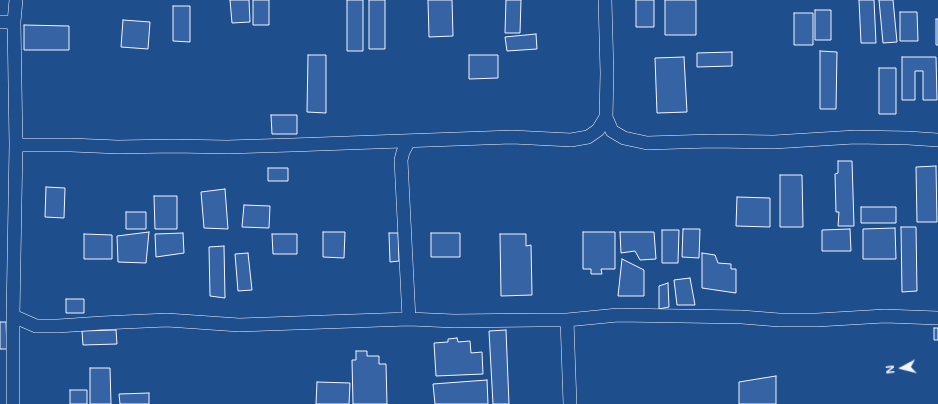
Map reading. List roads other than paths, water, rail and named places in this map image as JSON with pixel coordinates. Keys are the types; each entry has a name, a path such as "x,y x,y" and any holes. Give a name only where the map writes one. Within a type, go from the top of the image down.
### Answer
{"street":[{"path":"13,404 16,145 14,22 16,0"},
{"path":"605,0 607,73 606,117 612,131 624,138 648,143 712,141 774,142 855,137 938,140"},
{"path":"0,22 14,22"},
{"path":"16,145 71,145 118,148 173,146 227,147 512,137 571,140 588,137 598,130 606,117"},
{"path":"409,319 401,160 403,152 410,141"},
{"path":"13,316 36,326 167,320 238,325 409,319 454,321 567,320 618,315 779,320 817,320 885,316 938,318"},
{"path":"567,320 570,404"}]}
